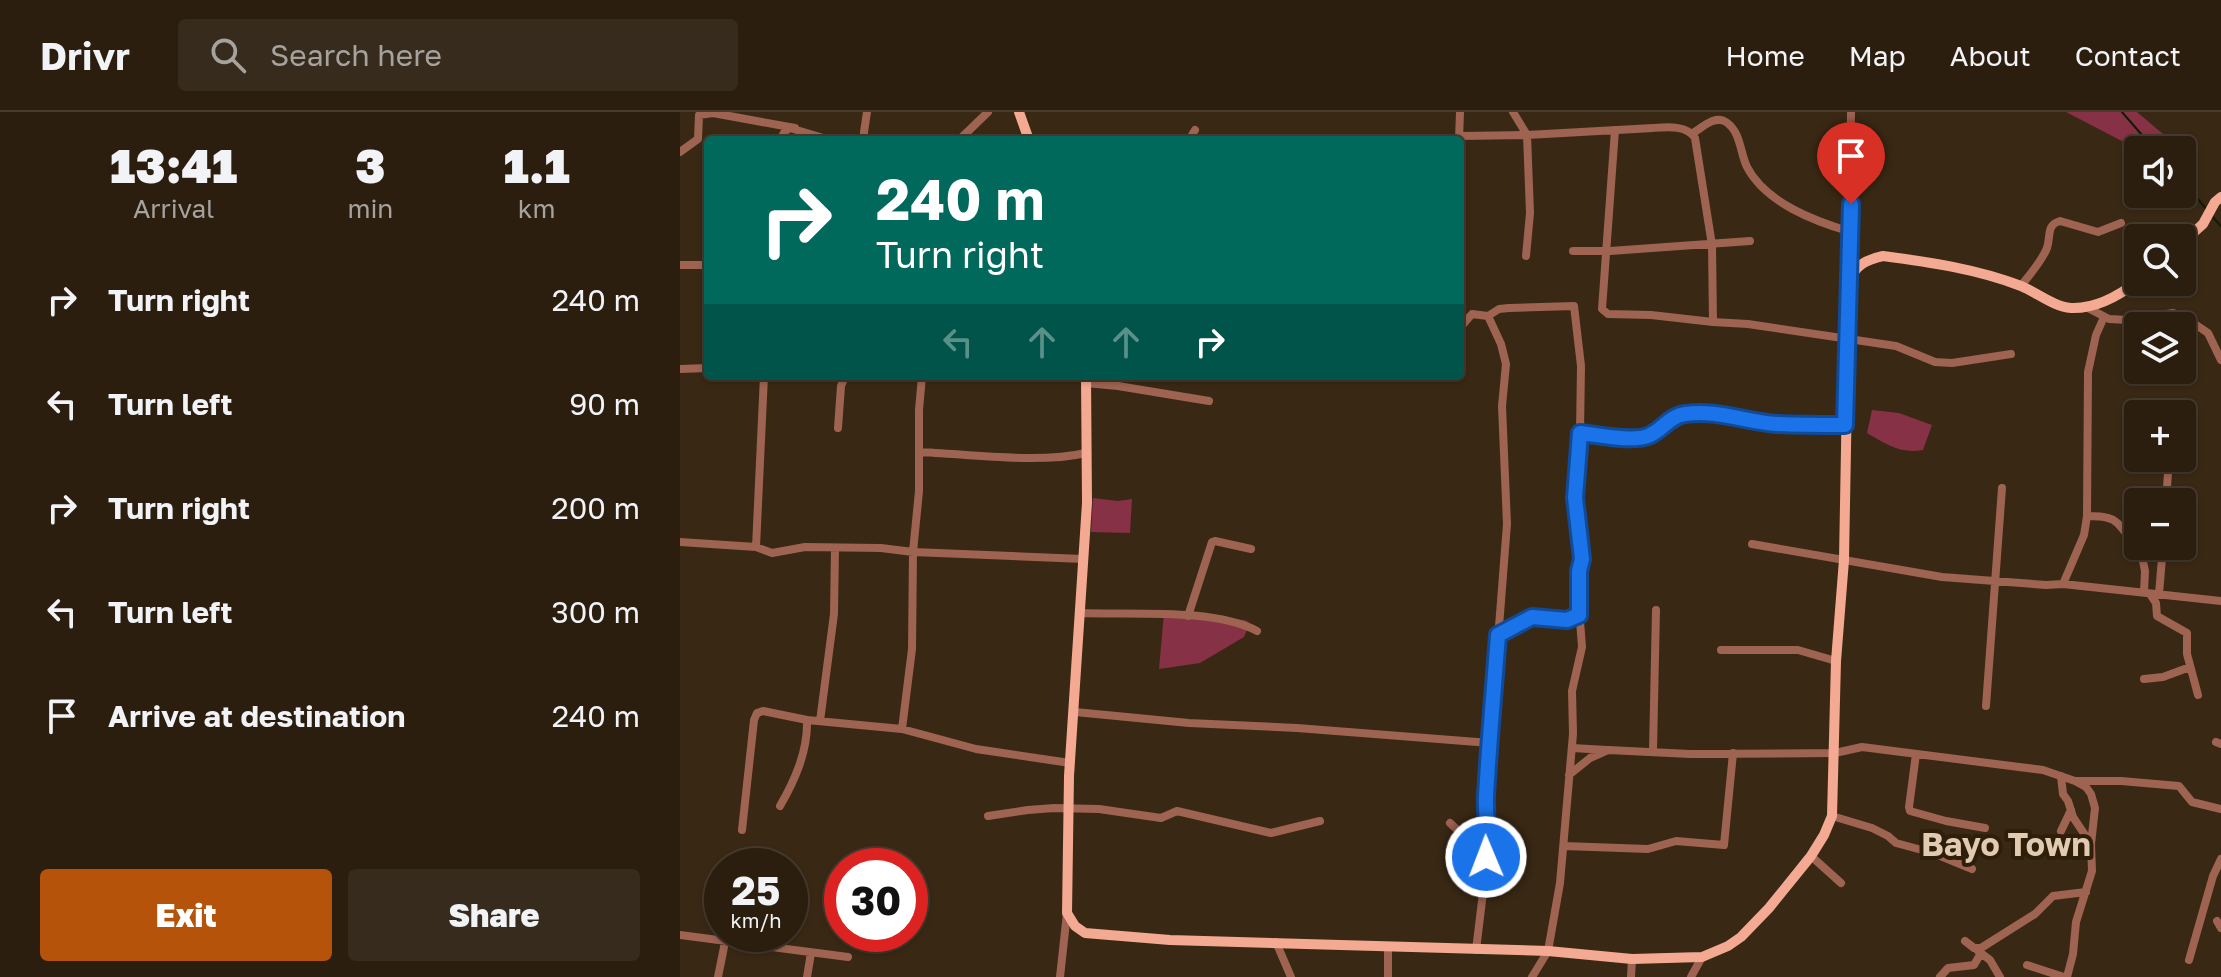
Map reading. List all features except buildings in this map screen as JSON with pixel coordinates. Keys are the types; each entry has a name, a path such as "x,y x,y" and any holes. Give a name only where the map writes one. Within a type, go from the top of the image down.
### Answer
{"main road":[{"path":"1019,112 1028,136"},
{"path":"2196,230 2218,199"},
{"path":"1086,380 1087,503 1069,808 1067,913 1075,926 1085,933 1170,940 1548,951 1632,959 1702,957 1741,937 1777,898 1811,856 1832,816 1836,661 1844,560 1849,280 1856,267 1883,256 1968,270 2021,286 2067,308 2086,307 2124,291"}],"street":[{"path":"864,136 867,112"},
{"path":"963,136 988,112"},
{"path":"1460,112 1460,136"},
{"path":"1513,112 1527,135 1530,213 1526,256"},
{"path":"1849,280 1851,112"},
{"path":"680,152 698,139 698,113 795,128 818,136"},
{"path":"1464,138 1671,127 1693,133 1716,119 1724,120 1735,130 1747,166 1762,189 1812,220 1851,232"},
{"path":"782,136 785,131 795,128"},
{"path":"1191,136 1195,130"},
{"path":"1615,130 1602,309 1605,313 1748,324 1847,338 1896,346 1935,362 1952,363 2011,354"},
{"path":"1693,133 1712,245 1713,322"},
{"path":"2021,286 2047,248 2054,222 2098,232 2121,223"},
{"path":"1573,251 1750,241"},
{"path":"680,265 704,265"},
{"path":"1464,323 1472,314 1488,316 1499,309 1574,306 1581,366 1575,498 1582,559 1579,571 1582,647 1572,691 1572,748 1560,883 1548,951 1532,977"},
{"path":"2086,307 2109,319 2128,320 2173,313 2208,333 2221,360"},
{"path":"1476,950 1489,833 1485,820 1507,524 1502,406 1506,364 1488,316"},
{"path":"2063,584 2084,535 2087,516 2088,372 2096,335 2104,317"},
{"path":"680,369 704,368"},
{"path":"756,547 764,380"},
{"path":"838,428 843,380"},
{"path":"902,729 912,649 913,552 919,491 922,380"},
{"path":"1091,380 1209,401"},
{"path":"1580,433 1647,437 1657,432 1664,423 1685,414 1719,413 1731,418 1776,424 1845,425"},
{"path":"919,452 1044,457 1086,453"},
{"path":"1986,706 2002,488"},
{"path":"2087,516 2110,518 2124,531"},
{"path":"680,542 756,547 772,553 805,547 881,548 1083,559"},
{"path":"1188,616 1212,542 1251,549"},
{"path":"1752,544 1948,578 2063,584 2221,601"},
{"path":"820,721 834,614 835,548"},
{"path":"2142,560 2157,616 2187,633 2187,654 2198,695"},
{"path":"2151,593 2159,560"},
{"path":"1653,751 1656,610"},
{"path":"1081,613 1230,620 1257,631"},
{"path":"1498,635 1532,617 1567,620 1579,615"},
{"path":"1721,650 1798,650 1836,661"},
{"path":"2144,679 2163,677 2190,667"},
{"path":"742,830 754,720 757,713 763,711 807,720 902,729 976,749 1070,763"},
{"path":"1075,712 1189,723 1490,743"},
{"path":"780,806 805,748 807,720"},
{"path":"1572,748 1835,753 1862,747 2043,770 2075,781 2086,787 2095,808 2092,871 2076,922 2073,954 2065,977 2027,965"},
{"path":"1568,775 1590,758 1608,750"},
{"path":"1564,846 1648,849 1676,841 1724,845 1733,753"},
{"path":"1916,754 1910,811 1985,828"},
{"path":"2061,776 2063,794 2077,825 2091,844"},
{"path":"2075,781 2179,786 2192,802 2221,809"},
{"path":"988,816 1069,808 1161,818 1177,811 1271,833 1320,821"},
{"path":"2061,831 2071,809"},
{"path":"1832,816 1872,828 1896,843 1933,853 1972,869"},
{"path":"1450,823 1486,857"},
{"path":"1811,856 1841,883"},
{"path":"2189,960 2213,876 2221,859"},
{"path":"1940,977 1948,968 1974,965 1978,950 2035,914 2053,896 2086,892"},
{"path":"2068,894 2073,897 2079,911"},
{"path":"1060,977 1067,913"},
{"path":"680,935 704,939"},
{"path":"1965,941 1990,960 2000,977"},
{"path":"1276,942 1291,977"},
{"path":"1388,947 1388,977"},
{"path":"718,977 723,952"},
{"path":"803,952 848,957"},
{"path":"807,977 811,953"},
{"path":"1691,977 1702,957"},
{"path":"1631,977 1632,959"},
{"path":"1968,966 1995,967"}],"shaded area":[{"path":"2066,112 2137,112 2163,134 2124,136 2124,142"},
{"path":"1872,410 1899,413 1932,425 1923,450 1900,449 1867,433"},
{"path":"1093,498 1132,499 1130,533 1091,532"},
{"path":"1164,613 1245,620 1250,623 1244,637 1200,663 1159,669"}],"waterway":[{"path":"2122,112 2143,136"},
{"path":"2196,197 2207,210"},
{"path":"2211,215 2221,226"}],"district":[{"name":"Bayo Town","path":"2006,845"}],"route":[{"path":"1486,857 1489,843 1485,820 1486,793 1498,635 1532,617 1567,620 1579,615 1582,559 1575,498 1580,433 1647,437 1657,432 1664,423 1685,414 1719,413 1731,418 1776,424 1845,425 1851,204"}]}
